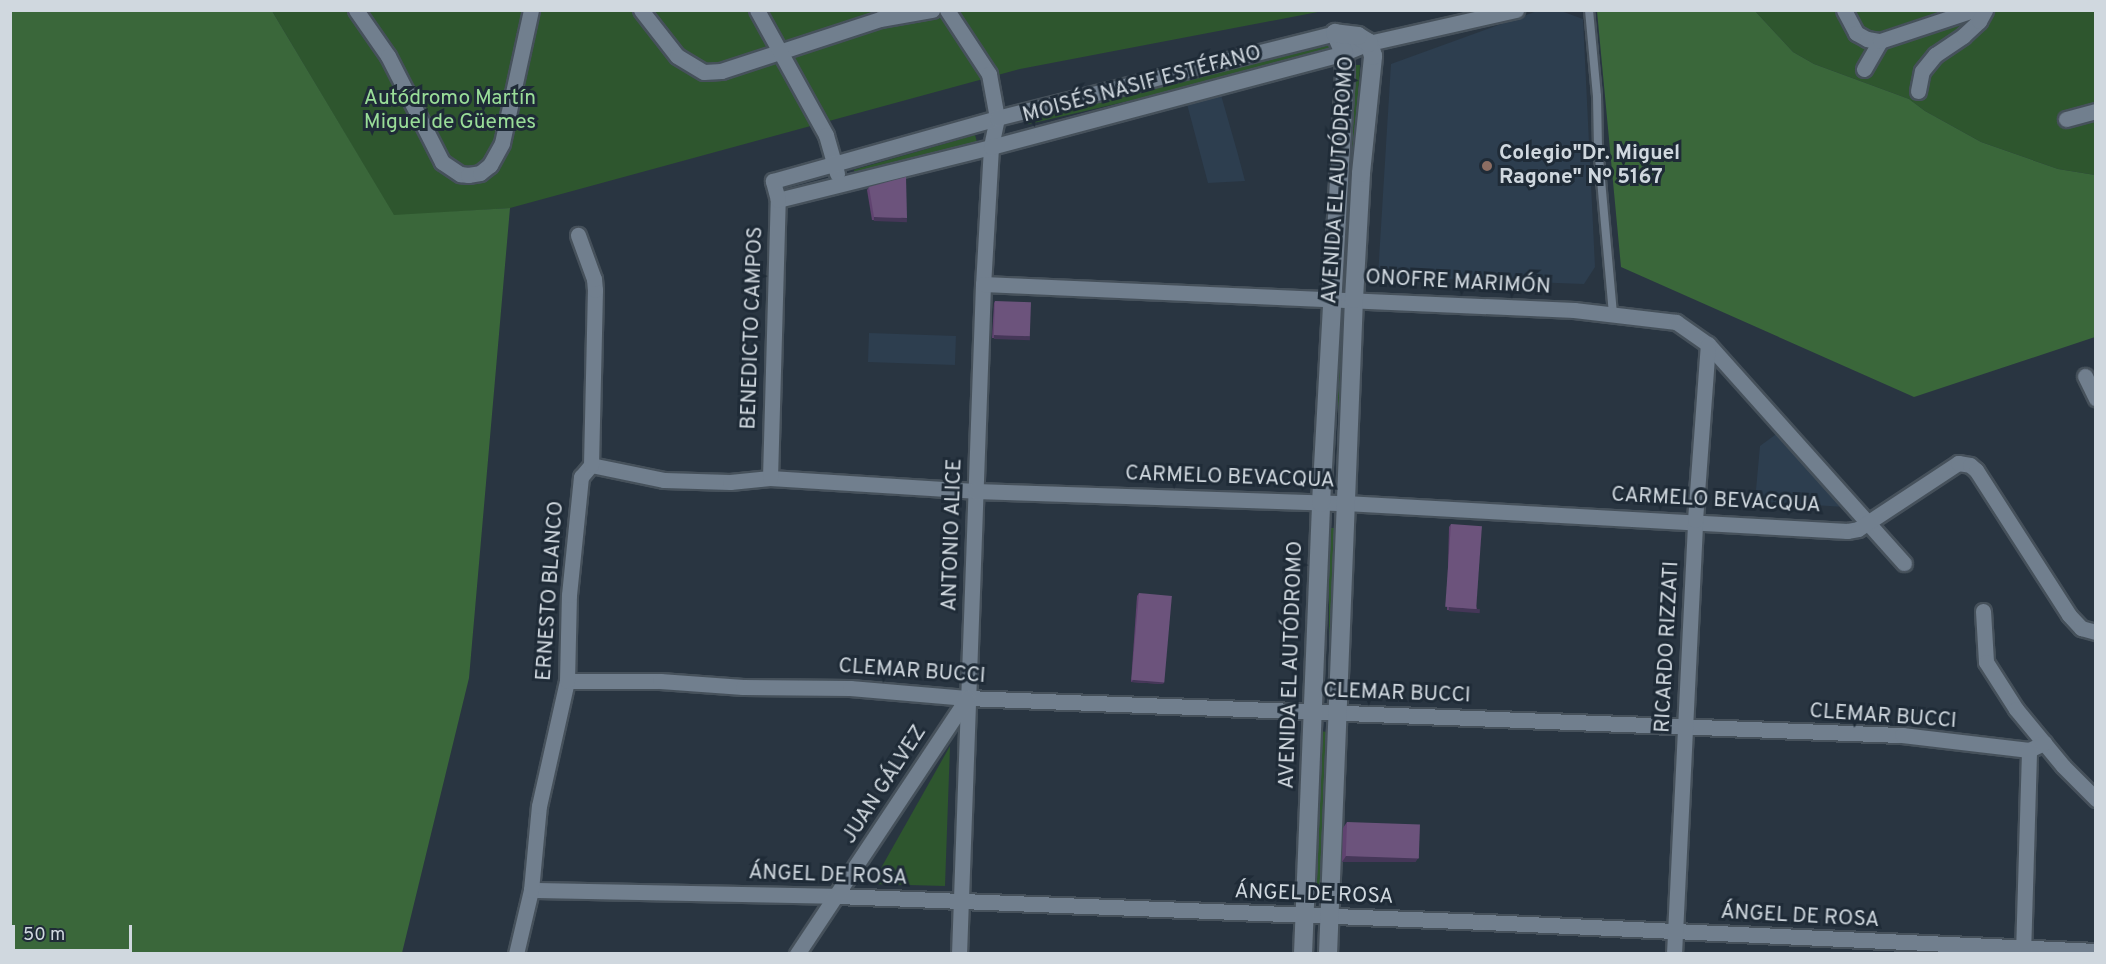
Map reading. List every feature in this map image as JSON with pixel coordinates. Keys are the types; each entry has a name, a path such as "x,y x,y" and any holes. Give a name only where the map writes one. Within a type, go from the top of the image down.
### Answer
{"street":[{"path":"356,10 388,56 442,162 460,174 468,175 480,173 490,165 502,143 525,26 531,10"},
{"path":"641,10 677,56 704,72 721,71 880,19 932,10"},
{"path":"757,10 826,135 840,185"},
{"path":"947,10 989,74 997,118"},
{"name":"MOISÉS NASIF ESTÉFANO","path":"778,200 991,147 1344,53 1370,43 1516,10"},
{"path":"1844,10 1856,33 1867,39 1880,41 1973,10"},
{"path":"1918,91 1922,71 1935,55 1963,36 1979,21 1985,10"},
{"name":"MOISÉS NASIF ESTÉFANO","path":"773,181 997,118 1335,33"},
{"name":"AVENIDA EL AUTÓDROMO","path":"1328,954 1354,299 1361,174 1373,56 1370,43 1358,36 1335,33"},
{"name":"AVENIDA EL AUTÓDROMO","path":"1303,954 1321,503 1345,75 1344,53 1335,33"},
{"path":"1864,69 1880,41"},
{"path":"2066,119 2096,111"},
{"name":"ANTONIO ALICE","path":"959,954 983,284 991,147 997,118"},
{"name":"BENEDICTO CAMPOS","path":"770,478 778,200 773,181"},
{"name":"ERNESTO BLANCO","path":"516,954 531,890 539,806 567,681 570,595 581,477 591,465 595,290 594,279 578,235"},
{"name":"ONOFRE MARIMÓN","path":"983,284 1574,309 1676,322 1708,344 1904,563"},
{"name":"RICARDO RIZZATI","path":"1674,954 1695,520 1708,344"},
{"path":"2085,376 2096,399"},
{"name":"CARMELO BEVACQUA","path":"591,465 664,480 730,482 770,478 975,490 1345,503 1695,520 1847,531 1858,529 1868,523 1958,463 1970,465 1976,470 2069,615 2081,628 2096,632"},
{"path":"1983,612 1986,662 2016,709 2036,747 2096,799"},
{"name":"CLEMAR BUCCI","path":"567,681 660,681 743,687 850,688 967,698 1684,725 1902,735 2036,747"},
{"name":"JUAN GÁLVEZ","path":"797,954 967,698"},
{"path":"2023,951 2036,747"},
{"name":"ÁNGEL DE ROSA","path":"531,890 837,896 1674,932 2023,951 2096,951"}],"lane":[{"path":"1589,10 1613,314"}],"shaded area":[{"name":"Colegio\"Dr. Miguel Ragone\" Nº 5167","path":"1540,10 1561,11 1583,19 1595,267 1584,284 1378,276 1391,64"},
{"path":"1221,95 1245,181 1208,183 1187,104"},
{"path":"869,333 956,336 955,365 868,362"},
{"path":"1779,432 1844,507 1755,501 1760,446"}],"green space":[{"path":"10,11 272,11 394,215 510,208 469,678 402,953 11,953"},
{"name":"Autódromo Martín Miguel de Güemes","path":"272,11 1323,11 1020,69 510,208 394,216"},
{"path":"1597,11 1755,11 1793,52 1814,64 1909,99 1925,111 1981,142 2058,169 2095,175 2095,337 1914,397 1621,267"},
{"path":"1755,11 2095,11 2095,175 2058,169 1981,142 1925,111 1909,99 1814,64 1793,52"},
{"path":"1331,45 1333,54 1028,124 1026,115"},
{"path":"1353,65 1360,65 1347,275 1341,275"},
{"path":"975,135 977,142 856,176 854,170"},
{"path":"1338,318 1344,318 1344,486 1338,486"},
{"path":"1329,528 1335,528 1335,690 1329,690"},
{"path":"1320,731 1327,732 1320,895 1314,895"},
{"path":"950,746 945,886 872,884"}],"building":[{"path":"906,177 907,218 874,217 869,187"},
{"path":"995,301 1031,302 1030,336 994,335"},
{"path":"1451,524 1482,526 1476,609 1445,607"},
{"path":"1139,593 1172,596 1164,683 1131,680"},
{"path":"1347,822 1420,825 1419,859 1346,856"}],"place":[{"name":"Colegio\"Dr. Miguel Ragone\" Nº 5167","path":"1487,166"}]}
